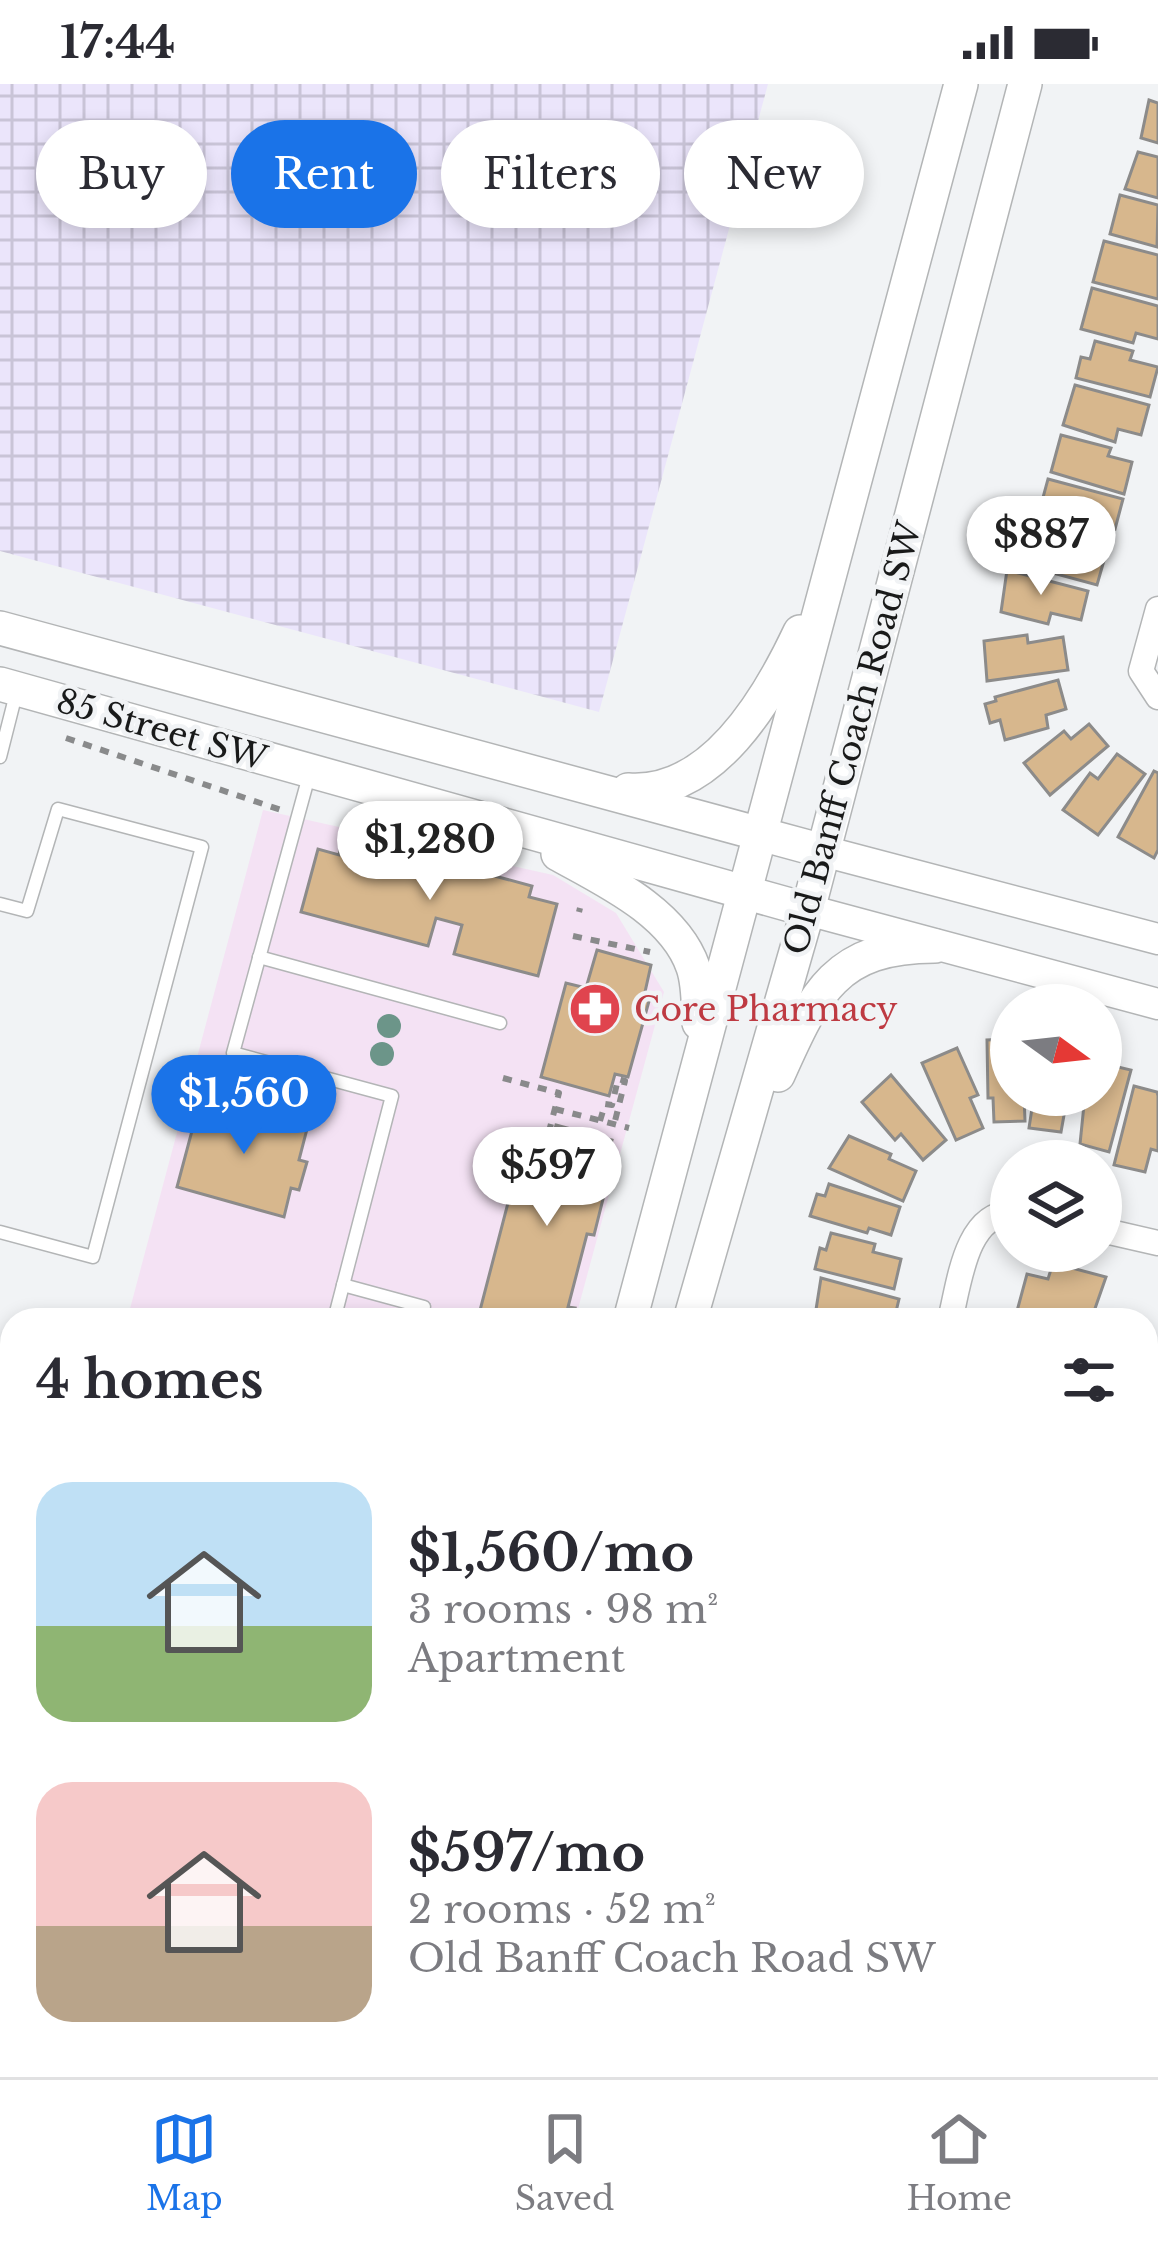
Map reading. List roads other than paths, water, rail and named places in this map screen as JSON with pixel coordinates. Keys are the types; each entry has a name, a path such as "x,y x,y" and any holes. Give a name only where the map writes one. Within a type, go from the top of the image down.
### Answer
{"main road":[{"name":"Old Banff Coach Road SW","path":"633,1308 961,84"},
{"name":"Old Banff Coach Road SW","path":"693,1308 808,910 1025,84"},
{"path":"596,787 646,791 670,785 688,777 725,746 784,665 838,550"},
{"name":"85 Street SW","path":"0,628 823,851"},
{"name":"85 Street SW","path":"9,697 310,770 808,910"},
{"path":"509,826 615,888 676,936 695,976 698,1060"},
{"path":"726,1191 799,1028 834,977 869,954 901,946 935,946"}],"street":[{"path":"1158,609 1142,671 1158,697"},
{"name":"85 Street SW","path":"823,851 1158,939"},
{"name":"85 Street SW","path":"808,910 1158,1004"},
{"path":"953,1308 974,1237 990,1220"},
{"path":"1122,1235 1158,1243"}],"lane":[{"path":"0,757 9,697"},
{"path":"310,770 233,1053 392,1096 337,1308"},
{"path":"0,904 27,911 58,809 202,847 93,1256 0,1232"},
{"path":"259,957 500,1023"},
{"path":"344,1285 424,1307"}],"place":[{"name":"Core Pharmacy","path":"595,1009"}]}
